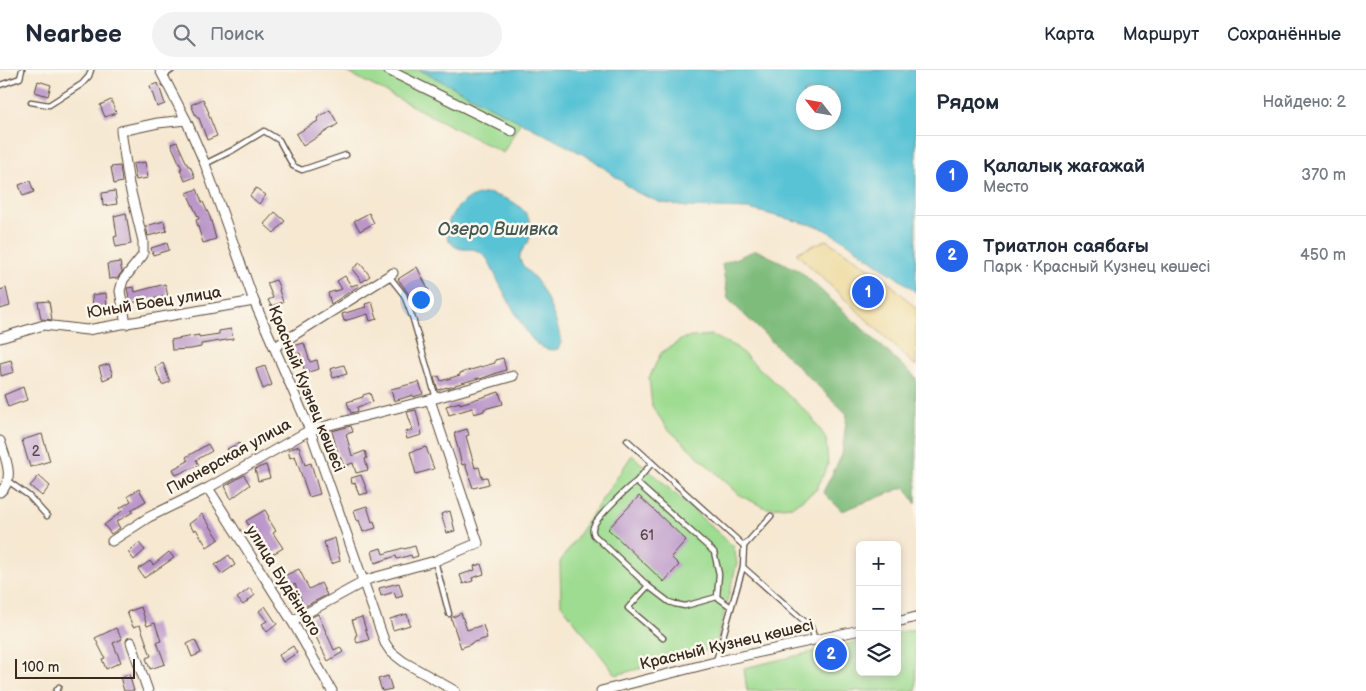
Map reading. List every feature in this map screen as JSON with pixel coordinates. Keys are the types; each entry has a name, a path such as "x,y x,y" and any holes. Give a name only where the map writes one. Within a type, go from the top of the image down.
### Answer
{"street":[{"path":"388,70 512,131"},
{"name":"Красный Кузнец көшесі","path":"162,73 186,120 205,164 254,301 310,430 385,643 391,652 404,662 454,691"},
{"path":"126,324 120,291 123,280 143,255 143,241 129,184 121,131 158,123 186,120"},
{"path":"275,348 391,274"},
{"name":"Юный Боец улица","path":"0,338 44,325 86,330 254,301"},
{"name":"Пионерская улица","path":"112,541 149,517 208,488 310,430 433,399 513,376"},
{"path":"292,621 363,581 434,561 478,543 433,399"},
{"path":"0,441 8,468 8,481 0,492"},
{"name":"улица Будённого","path":"208,488 292,621 332,691"},
{"path":"901,621 916,617"},
{"name":"Красный Кузнец көшесі","path":"601,691 715,662 856,631"},
{"path":"131,642 148,691"}],"lane":[{"path":"0,84 20,78 22,70"},
{"path":"31,102 49,105 82,84 89,76 91,70"},
{"path":"162,73 172,70"},
{"path":"205,164 264,131 280,140 293,166 302,170 346,155"},
{"path":"391,274 404,295 413,319 433,399"},
{"path":"627,440 744,546"},
{"path":"652,463 636,482 603,513 594,525 592,530 594,535 648,586 669,602 685,606 716,597 731,607"},
{"path":"8,481 29,496 47,516"},
{"path":"636,482 714,552 719,574 716,597"},
{"path":"715,662 743,567 744,546 771,516"},
{"path":"434,561 449,614"},
{"path":"743,567 811,627 815,640"},
{"path":"648,586 628,608 664,638"}],"green space":[{"path":"343,70 420,70 521,121 503,153"},
{"path":"756,250 800,271 916,378 916,504 905,487 842,511 823,492 842,455 847,414 728,299 722,264"},
{"path":"711,335 736,347 810,415 826,438 828,465 816,490 793,506 766,508 741,496 667,428 652,406 649,378 661,353 684,338"},
{"path":"632,455 734,547 737,563 715,648 616,675 561,604 560,562"},
{"path":"916,629 916,691 747,691 744,668 856,642 856,676 901,676 901,632"}],"sand":[{"path":"826,240 883,277 916,308 916,366 796,253"}],"water":[{"path":"420,70 916,70 916,293 845,241 820,227 749,209 686,207 659,202 636,192 592,159"},
{"name":"Озеро Вшивка","path":"488,193 518,205 529,219 531,235 521,252 520,260 537,281 550,305 562,341 558,349 545,348 532,339 485,256 474,250 458,248 448,238 447,228 457,208 470,198"}],"building":[{"path":"38,81 51,85 48,96 35,92"},
{"path":"158,83 165,104 157,107 150,86"},
{"path":"203,99 217,136 207,140 199,118 197,118 191,105"},
{"path":"111,100 116,113 105,117 100,105"},
{"path":"330,110 338,124 303,146 296,134 318,121 317,118"},
{"path":"177,142 195,177 185,181 171,144"},
{"path":"145,162 148,178 136,180 133,164"},
{"path":"120,166 122,182 114,184 111,167"},
{"path":"30,181 34,192 23,196 19,185"},
{"path":"256,188 266,195 259,204 250,196"},
{"path":"197,189 210,217 216,239 203,243 196,220 199,219 187,193"},
{"path":"115,191 117,204 103,206 102,193"},
{"path":"275,212 285,221 274,233 264,224"},
{"path":"126,213 131,244 116,247 114,237 117,236 114,216"},
{"path":"369,213 374,223 360,231 354,221"},
{"path":"164,221 167,231 148,236 146,226"},
{"path":"167,243 169,250 153,255 151,248"},
{"path":"120,262 122,272 117,278 109,279 107,264"},
{"path":"360,263 370,276 362,282 352,269"},
{"path":"417,267 429,291 411,302 408,293 398,279"},
{"path":"345,276 351,286 358,284 359,286 331,304 328,293 342,289 337,281"},
{"path":"276,280 283,302 271,306 268,300 273,298 267,283"},
{"path":"165,284 168,296 130,303 127,288 134,287 135,292"},
{"path":"6,288 10,306 0,309 0,290"},
{"path":"106,293 107,307 93,309 92,295"},
{"path":"49,301 52,320 41,319 38,302"},
{"path":"372,302 377,319 370,321 368,314 344,321 342,314 366,307 365,304"},
{"path":"231,329 233,339 201,344 201,347 191,349 172,350 171,340 219,334 219,331"},
{"path":"304,343 310,362 317,360 319,369 305,373 300,353 295,354 293,346"},
{"path":"503,358 506,370 438,390 434,378 439,376 441,381 460,375 460,373 495,363 495,360"},
{"path":"11,360 14,372 1,376 0,363"},
{"path":"163,363 170,382 162,385 155,367"},
{"path":"109,364 113,376 103,380 99,367"},
{"path":"344,365 347,374 333,378 330,369"},
{"path":"265,366 272,385 263,389 256,369"},
{"path":"419,382 423,394 394,401 391,389"},
{"path":"23,387 27,400 8,407 4,395"},
{"path":"499,392 503,404 474,414 472,408 449,415 446,406 460,402 460,404"},
{"path":"370,393 373,402 357,407 358,411 351,413 347,402"},
{"path":"416,410 422,435 407,439 405,432 413,430 407,412"},
{"path":"351,426 353,432 346,434 352,456 365,451 367,458 365,459 368,470 356,473 353,463 344,466 339,457 332,431"},
{"path":"467,429 469,435 466,436 475,468 479,467 482,478 487,477 489,484 473,488 465,464 462,465 454,433"},
{"path":"42,434 50,461 30,467 22,440"},
{"path":"239,443 245,454 233,460 227,449"},
{"path":"208,444 212,451 196,460 199,465 176,475 173,469 188,461 186,457"},
{"path":"299,446 305,465 311,463 320,494 309,497 295,456 290,458 288,450"},
{"path":"426,447 434,469 416,474 410,452"},
{"path":"266,465 270,478 258,481 255,469"},
{"path":"244,475 250,485 231,499 225,486"},
{"path":"361,475 368,493 359,495 355,483 352,484 351,478"},
{"path":"39,476 50,486 42,496 30,486"},
{"path":"139,489 146,501 131,510 133,512 116,522 120,528 111,534 104,525 122,511 120,508 131,501 128,496"},
{"path":"639,496 686,540 671,557 679,565 664,582 608,529"},
{"path":"367,506 376,528 363,532 354,510"},
{"path":"265,510 276,531 273,533 283,548 268,557 246,521"},
{"path":"450,511 455,531 447,533 441,514"},
{"path":"202,514 219,539 207,547 196,529 194,531 189,524"},
{"path":"335,538 340,561 331,564 324,542"},
{"path":"139,543 145,550 134,560 128,552"},
{"path":"415,546 418,556 412,558 411,555 397,559 396,556 375,563 372,551 381,548 383,554"},
{"path":"169,552 174,558 144,578 138,569 150,561 153,565"},
{"path":"229,555 235,565 222,574 215,565"},
{"path":"481,564 484,574 472,578 473,581 463,584 460,575 475,570 474,566"},
{"path":"299,569 309,589 321,583 327,595 304,607 295,584 290,587 284,576"},
{"path":"399,583 403,596 396,598 394,592 381,596 379,588"},
{"path":"250,588 255,595 243,605 237,598"},
{"path":"265,606 277,624 267,632 262,624 267,621 259,611"},
{"path":"141,607 147,626 155,623 161,641 157,642 165,664 150,669 146,658 151,656 140,625 133,627 127,612"},
{"path":"461,613 467,630 483,625 487,638 461,648 451,618"},
{"path":"318,614 334,650 340,647 343,652 328,661 311,627 308,628 304,621"},
{"path":"407,614 410,625 393,630 390,619"},
{"path":"362,617 369,640 357,643 355,636 357,635 352,620"},
{"path":"116,628 122,639 113,643 121,662 106,669 102,659 105,658 95,638"},
{"path":"195,640 201,653 192,657 187,644"},
{"path":"293,646 297,653 283,662 279,655"},
{"path":"129,674 134,691 124,691 120,677"},
{"path":"388,676 392,689 382,691 378,679"}],"place":[{"name":"Қалалық жағажай","path":"868,292"},
{"name":"Триатлон саябағы","path":"831,654"}]}
